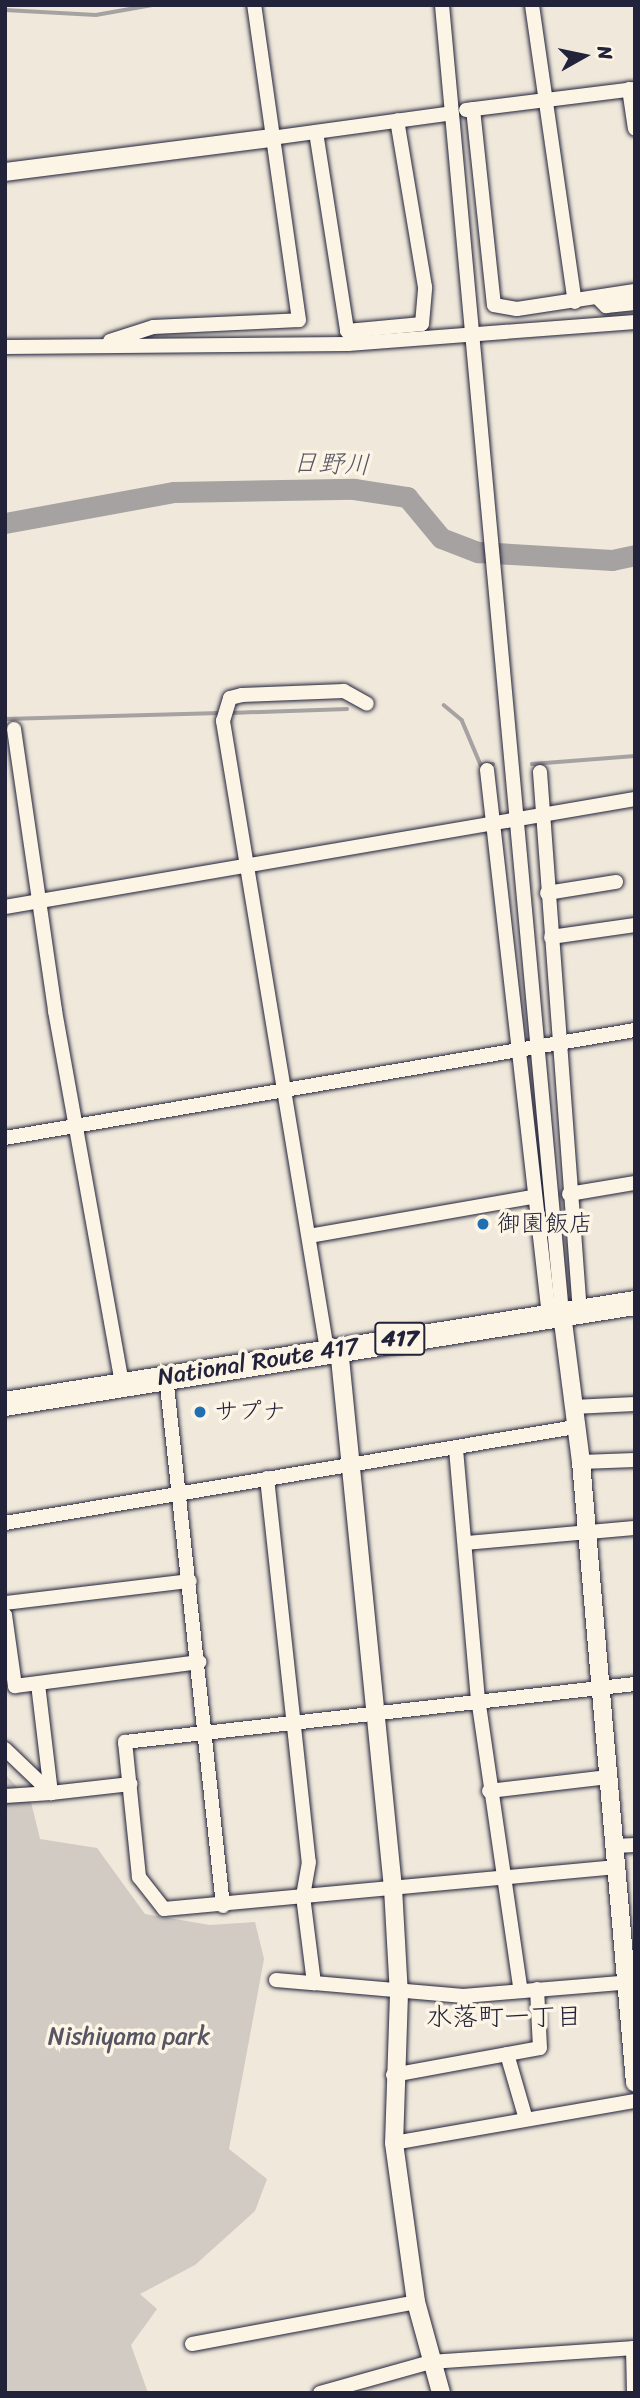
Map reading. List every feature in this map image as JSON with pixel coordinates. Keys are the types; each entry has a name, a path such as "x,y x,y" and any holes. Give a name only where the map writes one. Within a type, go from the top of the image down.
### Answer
{"highway":[{"name":"National Route 417","path":"5,1404 333,1349 635,1303"}],"street":[{"path":"96,346 153,327 299,320 254,5"},
{"path":"442,5 499,651 518,820 575,1427 588,1532 608,1777 631,1983 635,2084"},
{"path":"532,5 575,302"},
{"path":"635,130 632,89 469,110 494,305 575,302 635,291"},
{"path":"5,172 446,114"},
{"path":"316,132 347,331 422,324 425,287 397,120"},
{"path":"597,297 606,306 635,303"},
{"path":"5,347 348,344 471,338 635,322"},
{"path":"366,704 344,691 230,698 223,721 245,868 287,1091 309,1236 354,1467 393,1888 399,1994 393,2075 394,2143 416,2302 430,2362 441,2393"},
{"path":"13,729 76,1128 122,1385"},
{"path":"486,770 522,1049 533,1197 564,1314"},
{"path":"540,772 569,1194 564,1314"},
{"path":"5,907 245,868 635,799"},
{"path":"547,893 616,883"},
{"path":"551,937 635,925"},
{"path":"5,1138 76,1128 635,1030"},
{"path":"569,1194 635,1183"},
{"path":"309,1236 533,1197"},
{"path":"166,1376 183,1495 223,1906"},
{"path":"573,1407 635,1404"},
{"path":"5,1523 183,1495 267,1478 354,1467 575,1427"},
{"path":"456,1449 478,1698 499,1876 520,1991"},
{"path":"581,1462 635,1460"},
{"path":"267,1478 309,1862 303,1896 314,1983"},
{"path":"466,1543 635,1528"},
{"path":"5,1603 190,1581"},
{"path":"5,1615 10,1682 38,1684 199,1662"},
{"path":"38,1684 51,1793"},
{"path":"617,1867 499,1876 223,1906 164,1909 139,1877 125,1742 375,1713 478,1698 635,1684"},
{"path":"5,1749 51,1793"},
{"path":"489,1791 608,1777"},
{"path":"5,1796 130,1784"},
{"path":"615,1846 635,1844"},
{"path":"276,1980 399,1994 520,1991 631,1983"},
{"path":"393,2075 540,2048 537,1989"},
{"path":"507,2054 525,2116"},
{"path":"394,2143 525,2116 635,2101"},
{"path":"192,2344 416,2302"},
{"path":"320,2393 430,2362 634,2348 634,2393"}],"green space":[{"name":"Nishiyama park","path":"5,1774 31,1802 40,1839 97,1848 145,1914 210,1925 255,1922 264,1959 229,2149 267,2179 255,2211 195,2265 140,2294 157,2309 131,2345 148,2393 5,2393"}],"waterway":[{"path":"5,10 96,15 152,5"},
{"name":"日野川","path":"5,523 174,492 354,489 407,497 441,538 478,552 612,560 635,555"},
{"path":"444,705 462,720 481,765 493,764"},
{"path":"231,713 347,709"},
{"path":"5,719 220,713"},
{"path":"532,764 635,756"}],"place":[{"name":"御園飯店","path":"483,1224"},
{"name":"サプナ","path":"200,1412"}],"district":[{"name":"水落町一丁目","path":"504,2017"}]}
